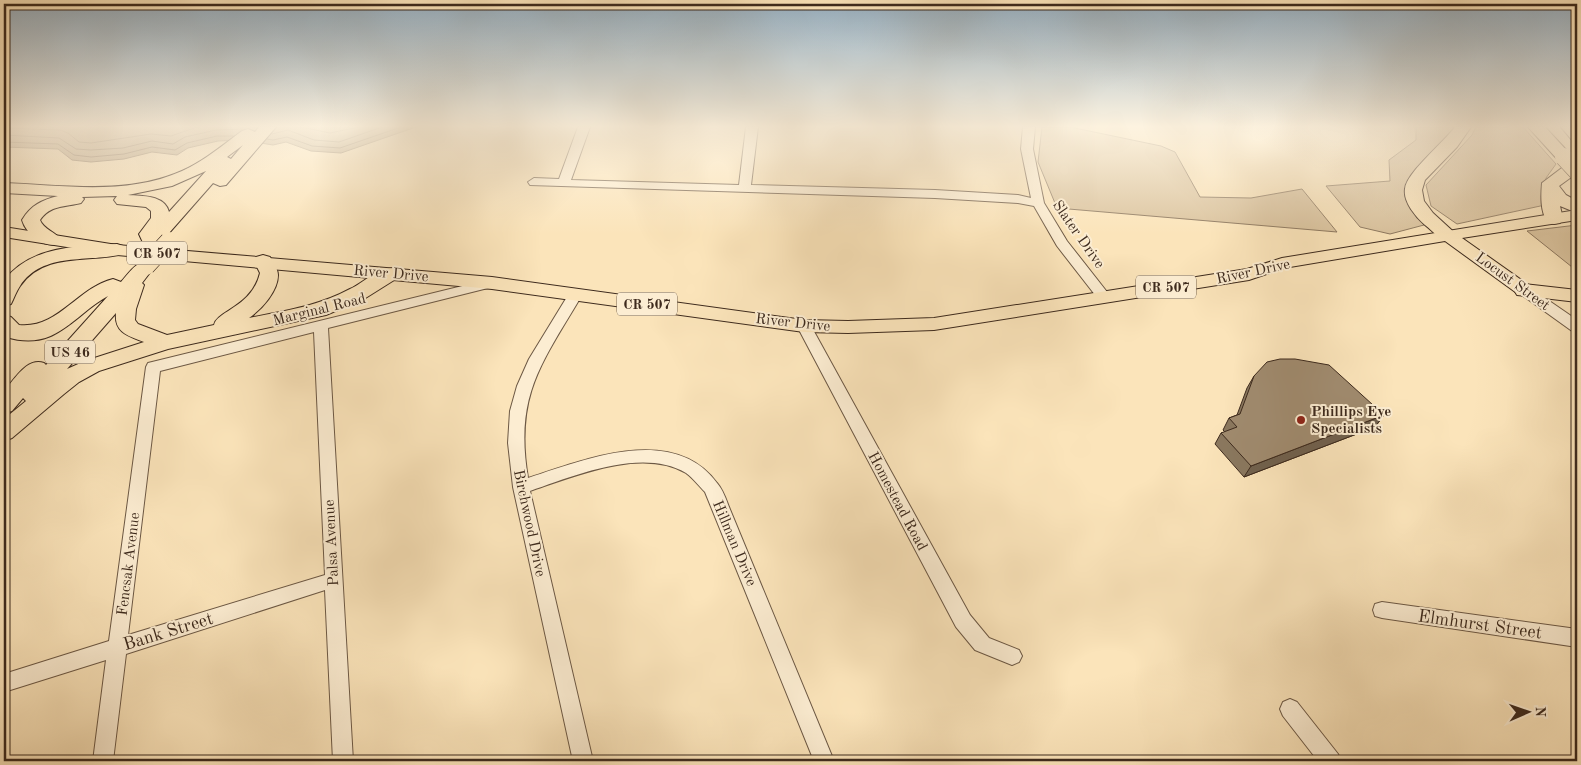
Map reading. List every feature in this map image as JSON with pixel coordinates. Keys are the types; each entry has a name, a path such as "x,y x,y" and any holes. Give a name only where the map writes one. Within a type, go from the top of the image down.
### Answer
{"highway":[{"path":"4,188 128,191 168,182 217,163"},
{"name":"US 46","path":"4,426 138,270 224,163"},
{"path":"1432,163 1415,180 1412,190 1415,201 1425,215 1448,235"},
{"path":"1554,219 1548,189 1550,183 1568,163"},
{"path":"1550,183 1551,189 1560,199 1577,208"},
{"path":"52,240 33,227 31,223 32,216 44,206 70,199 138,200 150,202 160,209 160,218 148,234 160,242"},
{"path":"4,299 18,276 40,260 70,254 117,250"},
{"path":"197,335 229,321 258,299 267,284 268,268 263,261"},
{"path":"138,270 126,309 125,321 131,329 166,342"},
{"name":"US 46","path":"4,405 113,285 138,270"},
{"path":"4,432 72,376 115,357 166,342 319,310 357,294 380,279 392,274"},
{"path":"4,322 13,332 26,334 46,330 68,318 90,299 113,285"},
{"path":"1524,290 1577,296"}],"main road":[{"name":"River Drive","path":"4,232 117,250 492,282 804,326 885,327 934,324 1249,274 1282,263 1448,235 1577,216"},
{"name":"Locust Street","path":"1448,235 1524,290"}],"street":[{"path":"564,183 571,163"},
{"path":"745,188 748,163"},
{"name":"Slater Drive","path":"1030,163 1038,203 1062,243 1104,297"},
{"path":"534,182 990,197 1038,203"},
{"name":"Marginal Road","path":"153,367 492,282"},
{"name":"Locust Street","path":"1524,290 1577,327"},
{"name":"Birchwood Drive","path":"575,295 530,373 519,400 515,428 516,459 521,487 583,761"},
{"name":"Palsa Avenue","path":"321,326 343,761"},
{"name":"Homestead Road","path":"804,326 963,622 982,644 1012,656"},
{"name":"Fencsak Avenue","path":"103,761 153,367"},
{"name":"Hillman Drive","path":"521,487 618,458 646,456 673,459 694,470 711,487 721,507 824,761"},
{"name":"Bank Street","path":"4,683 333,580"},
{"name":"Elmhurst Street","path":"1382,610 1577,638"},
{"path":"1290,709 1331,761"}],"shaded area":[{"path":"1038,163 1181,163 1200,197 1251,198 1302,189 1337,232 1057,208"},
{"path":"1389,163 1430,163 1407,195 1424,225 1390,234 1360,227 1326,186 1390,181"},
{"path":"1447,163 1556,164 1546,178 1545,205 1457,224 1431,206 1426,185"},
{"path":"1577,225 1577,271 1527,231"}],"building":[{"name":"Phillips Eye Specialists","path":"1280,359 1295,359 1329,365 1384,415 1251,466 1221,433 1237,427 1229,418 1240,414 1254,376 1267,362"}],"place":[{"name":"Phillips Eye Specialists","path":"1301,420"}]}
